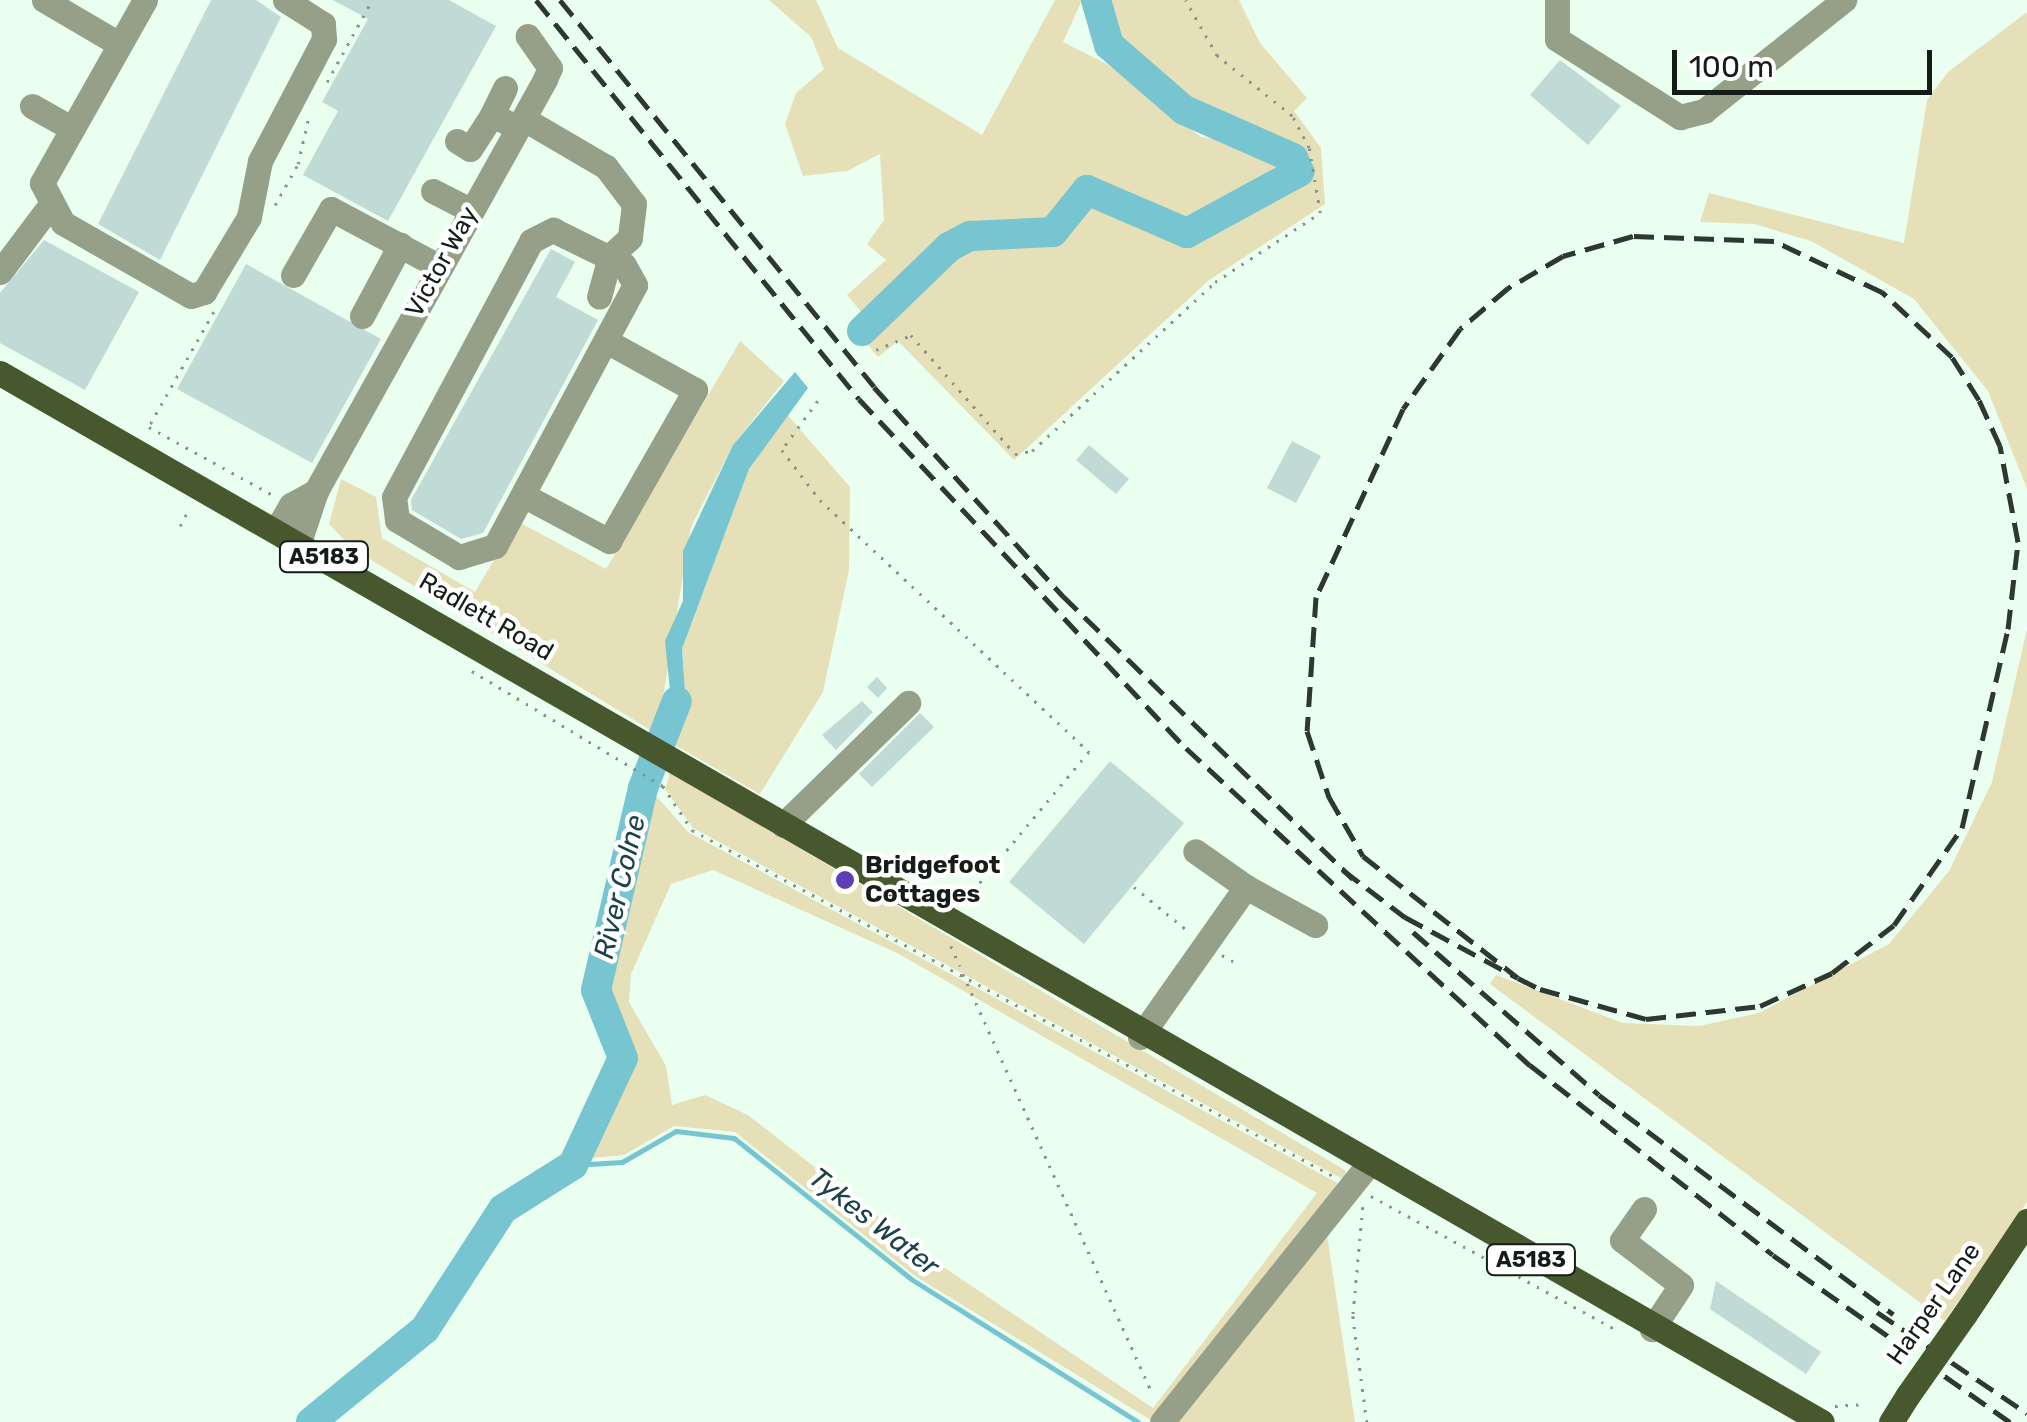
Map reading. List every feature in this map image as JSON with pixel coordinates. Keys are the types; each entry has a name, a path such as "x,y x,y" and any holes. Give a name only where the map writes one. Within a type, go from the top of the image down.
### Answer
{"main road":[{"name":"Radlett Road","path":"0,373 288,536 637,756 680,766 942,922"},
{"name":"A5183","path":"942,922 1140,1037 1361,1182 1640,1332 1822,1422"},
{"name":"Harper Lane","path":"1891,1422 2027,1221"}],"street":[{"path":"44,0 119,44"},
{"path":"145,0 42,182 49,207 180,291 204,292 248,217 260,162 324,39 324,24 286,0"},
{"path":"1557,0 1556,39 1680,116 1704,111 1844,0"},
{"name":"Victor Way","path":"288,536 550,68 528,36"},
{"path":"456,141 470,149 506,88"},
{"path":"32,106 71,128"},
{"path":"492,115 520,123 606,167 628,192 630,238 610,256 599,297"},
{"path":"434,191 470,210"},
{"path":"0,272 28,223 49,207"},
{"path":"293,276 331,209 440,266"},
{"path":"554,230 610,256 635,285 608,342 495,546 470,559 406,528 393,507 531,241 554,230"},
{"path":"362,316 400,246"},
{"path":"523,495 609,542 695,390 608,342"},
{"path":"288,536 291,505 316,490"},
{"path":"783,825 908,703"},
{"path":"1195,850 1246,887 1315,925"},
{"path":"1140,1037 1208,946 1246,887"},
{"path":"1163,1421 1361,1182"},
{"path":"1640,1332 1680,1285 1622,1240 1644,1209"}],"path":[{"path":"270,213 298,164 310,114 372,0"},
{"path":"876,350 911,335 1015,454 1032,451 1214,282 1320,213 1309,148 1292,116 1217,56 1185,0"},
{"path":"224,295 149,426 291,505"},
{"path":"818,401 782,450 810,488 1088,752 942,922 1163,1421"},
{"path":"637,756 692,830 1640,1332"},
{"path":"1134,887 1208,946 1238,964"},
{"path":"1361,1182 1354,1316 1367,1422"}],"shaded area":[{"path":"769,0 816,0 838,48 982,135 1055,0 1082,0 1063,42 1109,65 1201,137 1237,142 1282,167 1280,180 1190,223 1191,234 1280,193 1303,174 1296,154 1185,105 1113,42 1101,0 1239,0 1260,43 1307,98 1294,111 1321,148 1325,204 1208,281 1014,460 898,341 878,357 851,324 863,314 847,295 886,260 867,244 884,220 880,154 847,171 803,176 785,124 796,93 824,69 811,37"},
{"path":"2027,12 2027,489 1988,391 1914,299 1811,241 1754,224 1700,222 1709,193 1904,243 1927,100 1948,72"},
{"path":"740,341 784,381 733,445 691,527 657,734 353,549 329,524 341,479 376,497 382,538 475,592 517,521 606,569"},
{"path":"785,412 850,487 849,570 823,692 760,794 673,744 686,704 682,649 749,469"},
{"path":"2027,629 2027,1202 1945,1321 1490,984 1496,975 1623,1023 1699,1026 1759,1013 1889,944 1949,871 1992,782"},
{"path":"670,772 1345,1170 1350,1183 693,828 665,789"},
{"path":"650,789 688,832 1343,1186 1154,1422 915,1276 735,1132 674,1126 624,1155 581,1159 629,1057 599,986","holes":["713,870 899,954 1317,1193 1153,1408 942,1266 748,1115 705,1095 672,1105 666,1066 629,1002 631,974 671,884"]},
{"path":"1327,1235 1355,1422 1176,1422"}],"water":[{"path":"795,372 808,388 749,469 682,649 686,704 673,744 657,734 670,691 665,641 683,601 683,551 733,445"}],"building":[{"path":"211,0 256,0 281,17 160,260 98,224"},
{"path":"333,0 449,0 496,26 388,221 303,175 338,111 322,102 368,19"},
{"path":"1560,60 1621,106 1588,145 1530,95"},
{"path":"44,240 139,292 85,390 0,343 0,293"},
{"path":"551,249 575,262 556,297 598,320 483,533 461,539 412,510 411,500"},
{"path":"246,264 381,339 312,463 177,389"},
{"path":"1292,441 1321,456 1296,503 1267,488"},
{"path":"1089,445 1129,479 1116,494 1076,460"},
{"path":"877,677 887,688 878,698 867,687"},
{"path":"862,701 873,712 836,750 822,735"},
{"path":"920,713 934,727 872,787 859,774"},
{"path":"1110,761 1184,823 1084,944 1009,882"},
{"path":"1716,1281 1821,1352 1806,1374 1710,1309"}],"waterway":[{"name":"River Colne","path":"862,331 949,247 970,236 1053,232 1087,190 1187,233 1299,172 1293,158 1184,110 1109,45 1096,0"},
{"name":"River Colne","path":"311,1422 425,1329 503,1209 573,1165 623,1058 596,990 643,788 677,701"},
{"name":"Tykes Water","path":"573,1165 622,1162 676,1131 734,1138 911,1279 1138,1422"}],"railway":[{"path":"536,0 859,399 1186,748 1530,1065 1773,1255 2010,1422"},
{"path":"560,0 874,387 1063,596 1353,879"},
{"path":"1343,870 1405,917 1518,978 1540,989 1646,1019 1760,1006 1832,973 1894,925 1962,828 2008,629 2018,542 2000,446 1979,400 1952,357 1882,292 1774,241 1633,236 1563,256 1508,288 1460,329 1403,409 1316,597 1307,731 1329,797 1363,856 1518,978"},
{"path":"1413,932 1599,1095 1893,1314"},
{"path":"1877,1312 2027,1413"}],"place":[{"name":"Bridgefoot Cottages","path":"845,880"}]}
